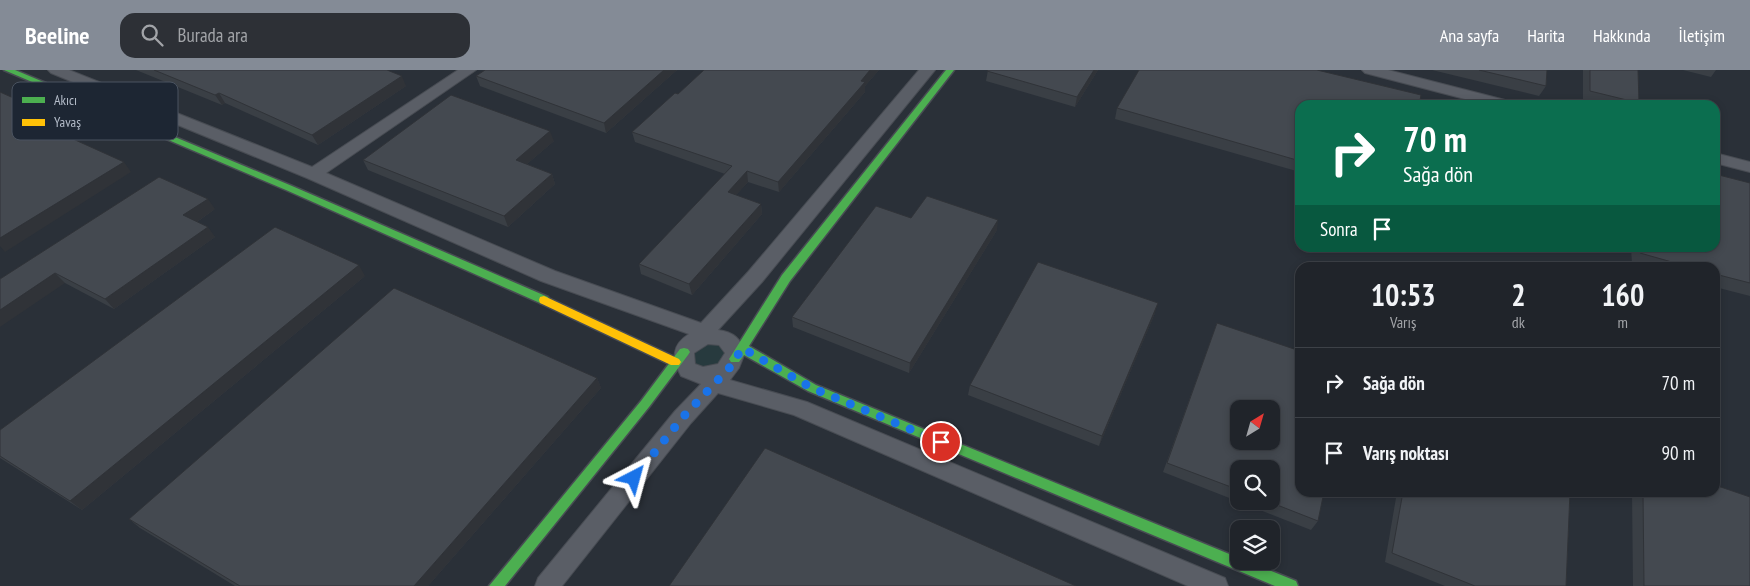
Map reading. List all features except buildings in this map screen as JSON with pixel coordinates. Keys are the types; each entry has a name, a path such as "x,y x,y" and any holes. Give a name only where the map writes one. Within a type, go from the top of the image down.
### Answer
{"street":[{"path":"8,70 37,82"},
{"path":"56,70 86,82"},
{"path":"313,174 468,70"},
{"path":"496,586 645,404 679,357 756,277 927,70"},
{"path":"547,586 683,417 730,365 786,278 950,70"},
{"path":"1370,70 1487,100"},
{"path":"175,140 679,357 684,365 694,374 710,376 730,365 736,352 730,341 716,336 702,335 548,276 313,174 178,119"},
{"path":"1720,159 1750,167"},
{"path":"730,365 799,408 1216,586"},
{"path":"730,365 812,388 1291,586"}],"green space":[{"path":"709,343 718,344 726,354 719,365 703,367 694,361 695,354 696,351"}],"traffic: fast":[{"path":"8,70 37,82"},
{"path":"735,359 786,278 950,70"},
{"path":"175,140 544,300"},
{"path":"742,348 812,388 1291,586"},
{"path":"496,586 645,404 684,352"}],"traffic: slow":[{"path":"544,300 675,362"}],"route":[{"path":"634,478 683,417 732,365 742,348 812,388 941,442"}]}
